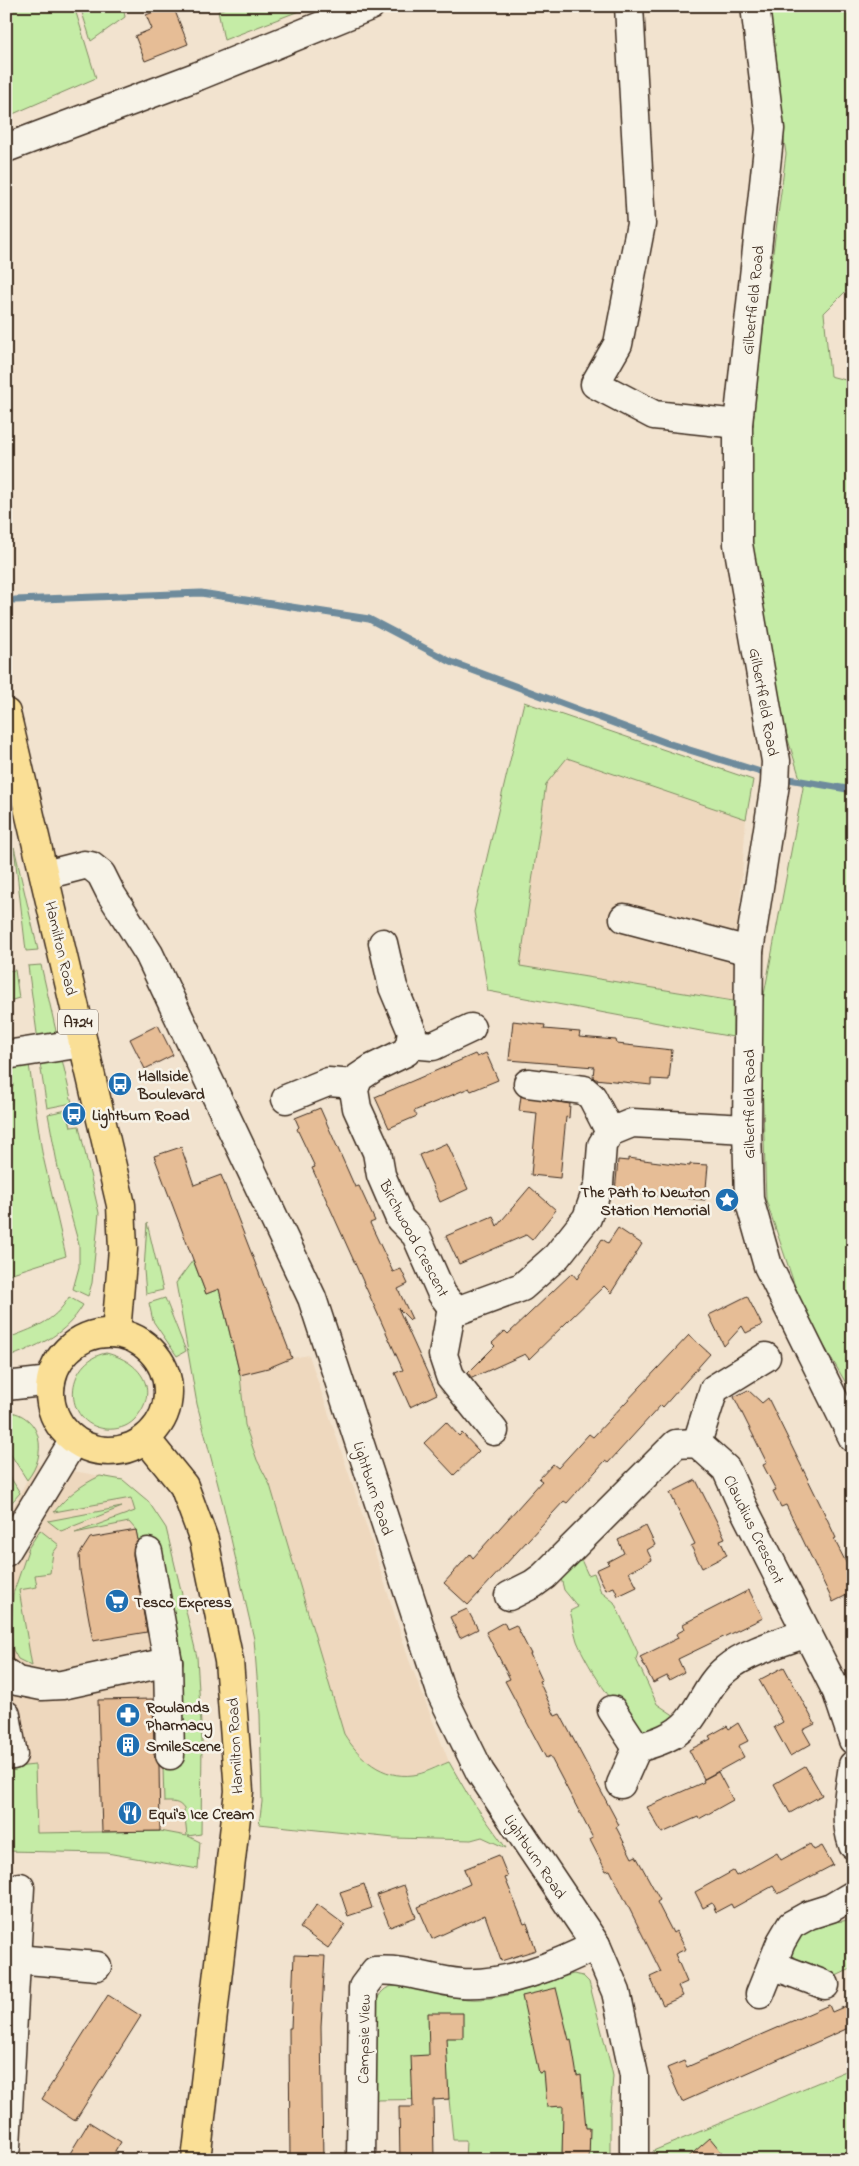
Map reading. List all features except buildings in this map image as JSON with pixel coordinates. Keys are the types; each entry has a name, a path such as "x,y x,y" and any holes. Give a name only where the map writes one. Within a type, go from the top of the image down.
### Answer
{"main road":[{"name":"Hamilton Road","path":"6,713 121,1205 123,1249 116,1333"},
{"path":"106,1331 139,1342 157,1356 168,1378 167,1402 160,1423 146,1439 130,1449 112,1451 92,1450 74,1440 62,1428 53,1409 51,1381 63,1354 79,1340 94,1333 106,1331"},
{"name":"Hamilton Road","path":"146,1439 184,1486 204,1540 229,1661 239,1791 196,2160"}],"street":[{"path":"6,148 198,76 370,6"},
{"path":"629,6 641,224 618,344 594,384 654,415 738,424"},
{"name":"Gilbertfield Road","path":"755,6 770,129 738,424 738,544 776,761 775,784 749,951 747,1130 749,1199 768,1266 853,1438"},
{"name":"Lightburn Road","path":"45,875 84,865 96,869 149,954 312,1298 442,1695 480,1772 596,1945 616,1992 634,2075 634,2160"},
{"path":"624,918 749,951"},
{"path":"286,1099 328,1082 356,1084 358,1078 373,1068 406,1052 410,1044 412,1032 393,987 383,944"},
{"path":"410,1044 433,1046 472,1028"},
{"path":"6,1055 83,1043"},
{"path":"528,1083 584,1090 592,1097 610,1132 632,1124 747,1130"},
{"name":"Birchwood Crescent","path":"356,1084 354,1090 357,1108 377,1152 381,1175 400,1219 416,1235 442,1294 452,1307 462,1309 522,1287 558,1256 587,1218 599,1184 602,1145 610,1132"},
{"name":"Birchwood Crescent","path":"452,1307 443,1354 450,1376 494,1431"},
{"path":"509,1596 544,1576 676,1444 697,1443 714,1390 766,1357"},
{"path":"6,1386 51,1381"},
{"path":"6,1552 74,1440"},
{"name":"Claudius Crescent","path":"697,1443 726,1469 743,1507 837,1692 853,1740"},
{"path":"148,1552 168,1662 170,1755"},
{"path":"637,1748 658,1742 687,1722 706,1690 726,1669 744,1658 807,1633"},
{"path":"6,1673 17,1681 42,1686 168,1662"},
{"path":"612,1710 637,1748"},
{"path":"6,1715 14,1755"},
{"path":"621,1784 637,1748"},
{"path":"853,1765 846,1808 848,1830 853,1845"},
{"path":"6,2147 20,1887"},
{"path":"760,1994 791,1924 809,1915 831,1908 853,1895"},
{"name":"Campsie View","path":"361,2160 363,1987 375,1971 392,1970 461,1983 506,1979 565,1961 596,1945"},
{"path":"16,1959 97,1966"},
{"path":"772,1965 825,1985"}],"shaded area":[{"path":"567,758 746,819 733,1001 520,966 546,784"},
{"path":"309,1355 409,1660 449,1762 414,1775 391,1776 371,1765 352,1747 344,1734 270,1485 257,1460 245,1425 240,1375 268,1368 292,1358"},
{"path":"35,1464 123,1480 148,1501 166,1528 197,1657 202,1741 201,1834 36,1847 6,1778 6,1521"}],"green space":[{"path":"6,6 74,6 96,78 6,117"},
{"path":"80,6 123,6 125,17 91,41"},
{"path":"230,6 312,6 224,40 218,11"},
{"path":"766,6 853,6 853,284 824,313 830,376 853,382 853,1395 803,1310 766,1200 760,1016 803,788 777,704 750,552 745,465 786,154"},
{"path":"524,702 753,780 746,819 567,758 546,784 520,966 733,1001 733,1037 488,991 474,912"},
{"path":"14,847 38,950 26,951"},
{"path":"41,965 58,1040 38,1041 28,966"},
{"path":"15,970 19,998 6,1002 6,971"},
{"path":"61,1055 72,1103 47,1108 39,1057"},
{"path":"28,1058 42,1152 66,1256 6,1275 6,1105 10,1104 7,1088 13,1086 12,1079 6,1080 6,1063"},
{"path":"67,1110 71,1127 79,1126 99,1213 92,1283 88,1296 73,1289 79,1267 79,1245 58,1168 48,1114"},
{"path":"147,1223 163,1290 146,1294 144,1270"},
{"path":"193,1260 206,1294 219,1289 240,1375 245,1425 257,1460 270,1485 344,1734 364,1759 391,1774 413,1775 426,1772 449,1762 468,1795 506,1848 482,1837 471,1840 394,1838 259,1824 262,1802 260,1715 254,1639 223,1504 197,1404 176,1283"},
{"path":"69,1297 83,1305 69,1324 52,1337 12,1356 6,1339 34,1328 50,1319"},
{"path":"165,1298 186,1351 177,1356 153,1321 149,1303"},
{"path":"106,1353 129,1363 137,1370 143,1378 146,1388 146,1398 142,1409 134,1420 121,1428 106,1429 91,1425 81,1416 75,1405 73,1392 76,1379 82,1368 92,1358"},
{"path":"6,1411 18,1414 28,1420 38,1438 38,1459 34,1470 27,1480 6,1447"},
{"path":"6,1470 20,1493 6,1509"},
{"path":"100,1476 123,1480 148,1501 166,1528 197,1657 202,1741 201,1834 188,1836 200,1842 198,1869 107,1853 6,1851 6,1768 35,1765 37,1833 160,1831 187,1836 182,1806 178,1803 164,1802 163,1767 181,1766 181,1665 139,1545 136,1530 129,1522 75,1533 135,1511 131,1498 54,1512 75,1491"},
{"path":"122,1507 61,1531 48,1521"},
{"path":"40,1530 59,1545 53,1553 50,1573 35,1575 37,1587 19,1590 32,1666 18,1659 13,1650 11,1632 13,1594 29,1547"},
{"path":"578,1553 588,1575 594,1573 601,1592 614,1602 638,1653 636,1659 657,1704 678,1718 649,1733 639,1729 629,1720 607,1694 577,1641 570,1611 578,1607 564,1590 561,1578"},
{"path":"853,1917 853,1968 834,1977 783,1962 797,1938 813,1923 841,1921"},
{"path":"573,1974 583,1976 589,1982 613,2076 610,2113 610,2160 589,2160 589,2128 563,2128 562,2160 465,2160 466,2140 453,2140 449,2099 376,2100 376,2002 385,1989 391,1986 403,1986 460,1998 488,1998 503,1996"},
{"path":"853,2068 853,2160 655,2160 653,2151"}],"waterway":[{"path":"15,600 201,593 369,619 451,662 667,743 767,774"},
{"path":"789,779 853,790"}],"place":[{"name":"Hallside Boulevard","path":"120,1084"},
{"name":"Lightburn Road","path":"74,1114"},
{"name":"The Path to Newton Station Memorial","path":"727,1200"},
{"name":"Tesco Express","path":"117,1601"},
{"name":"Rowlands Pharmacy","path":"128,1715"},
{"name":"SmileScene","path":"128,1745"},
{"name":"Equi's Ice Cream","path":"130,1813"}]}
